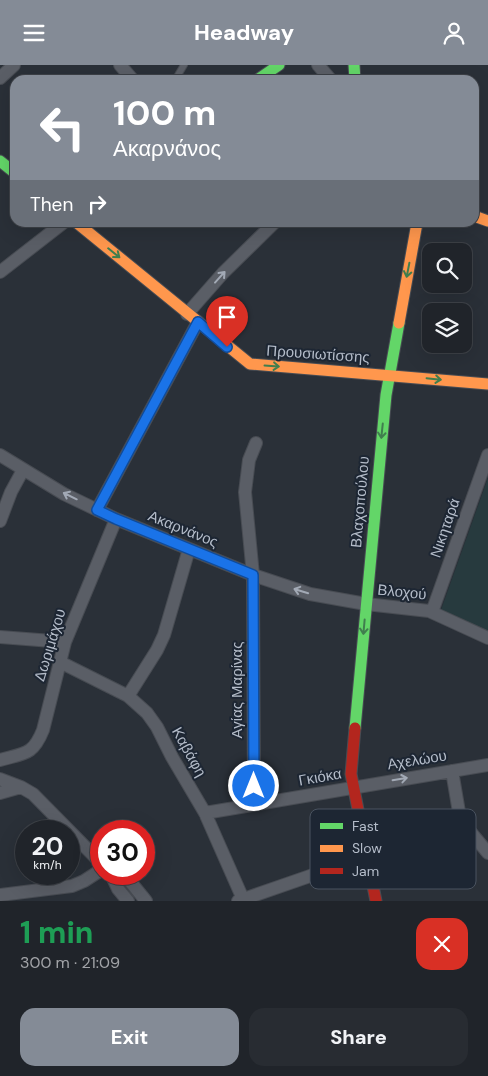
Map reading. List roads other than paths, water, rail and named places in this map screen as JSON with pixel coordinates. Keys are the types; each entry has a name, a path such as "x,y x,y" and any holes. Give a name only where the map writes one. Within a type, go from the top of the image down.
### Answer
{"street":[{"path":"0,78 14,65"},
{"path":"120,65 129,75"},
{"path":"264,75 279,65"},
{"path":"318,65 327,75"},
{"path":"0,161 10,169"},
{"path":"0,272 58,227"},
{"name":"Προυσιωτίσσης","path":"82,227 242,359 250,363 488,384"},
{"path":"188,314 228,267 270,227"},
{"name":"Βλαχοπούλου","path":"357,809 351,774 382,428 389,375 416,227"},
{"path":"97,510 198,322"},
{"name":"Αγίας Μαρίνας","path":"254,805 253,575 245,492 249,460 256,443"},
{"name":"Ακαρνάνος","path":"0,455 64,494 116,519 189,549 253,575 310,594 366,604"},
{"name":"Νικηταρά","path":"432,612 488,455"},
{"path":"0,521 23,470"},
{"name":"Δωριμάχου","path":"0,760 29,752 39,740 65,642 116,519"},
{"path":"128,696 157,650 164,635 189,549"},
{"name":"Βλοχού","path":"366,604 432,612 488,638"},
{"path":"0,637 65,642"},
{"name":"Καβάφη","path":"60,662 128,696 140,705 153,720 205,813 241,900"},
{"name":"Αχελώου","path":"352,787 488,765"},
{"path":"452,771 458,809"},
{"path":"0,779 21,787 40,800 90,852"},
{"path":"0,793 21,787"},
{"name":"Γκιόκα","path":"205,813 352,787"},
{"path":"476,839 488,853"},
{"path":"241,900 310,876"},
{"path":"0,895 72,885 90,877"},
{"path":"116,885 128,901"},
{"path":"133,885 146,901"}],"lane":[{"path":"178,75 184,65"}]}
